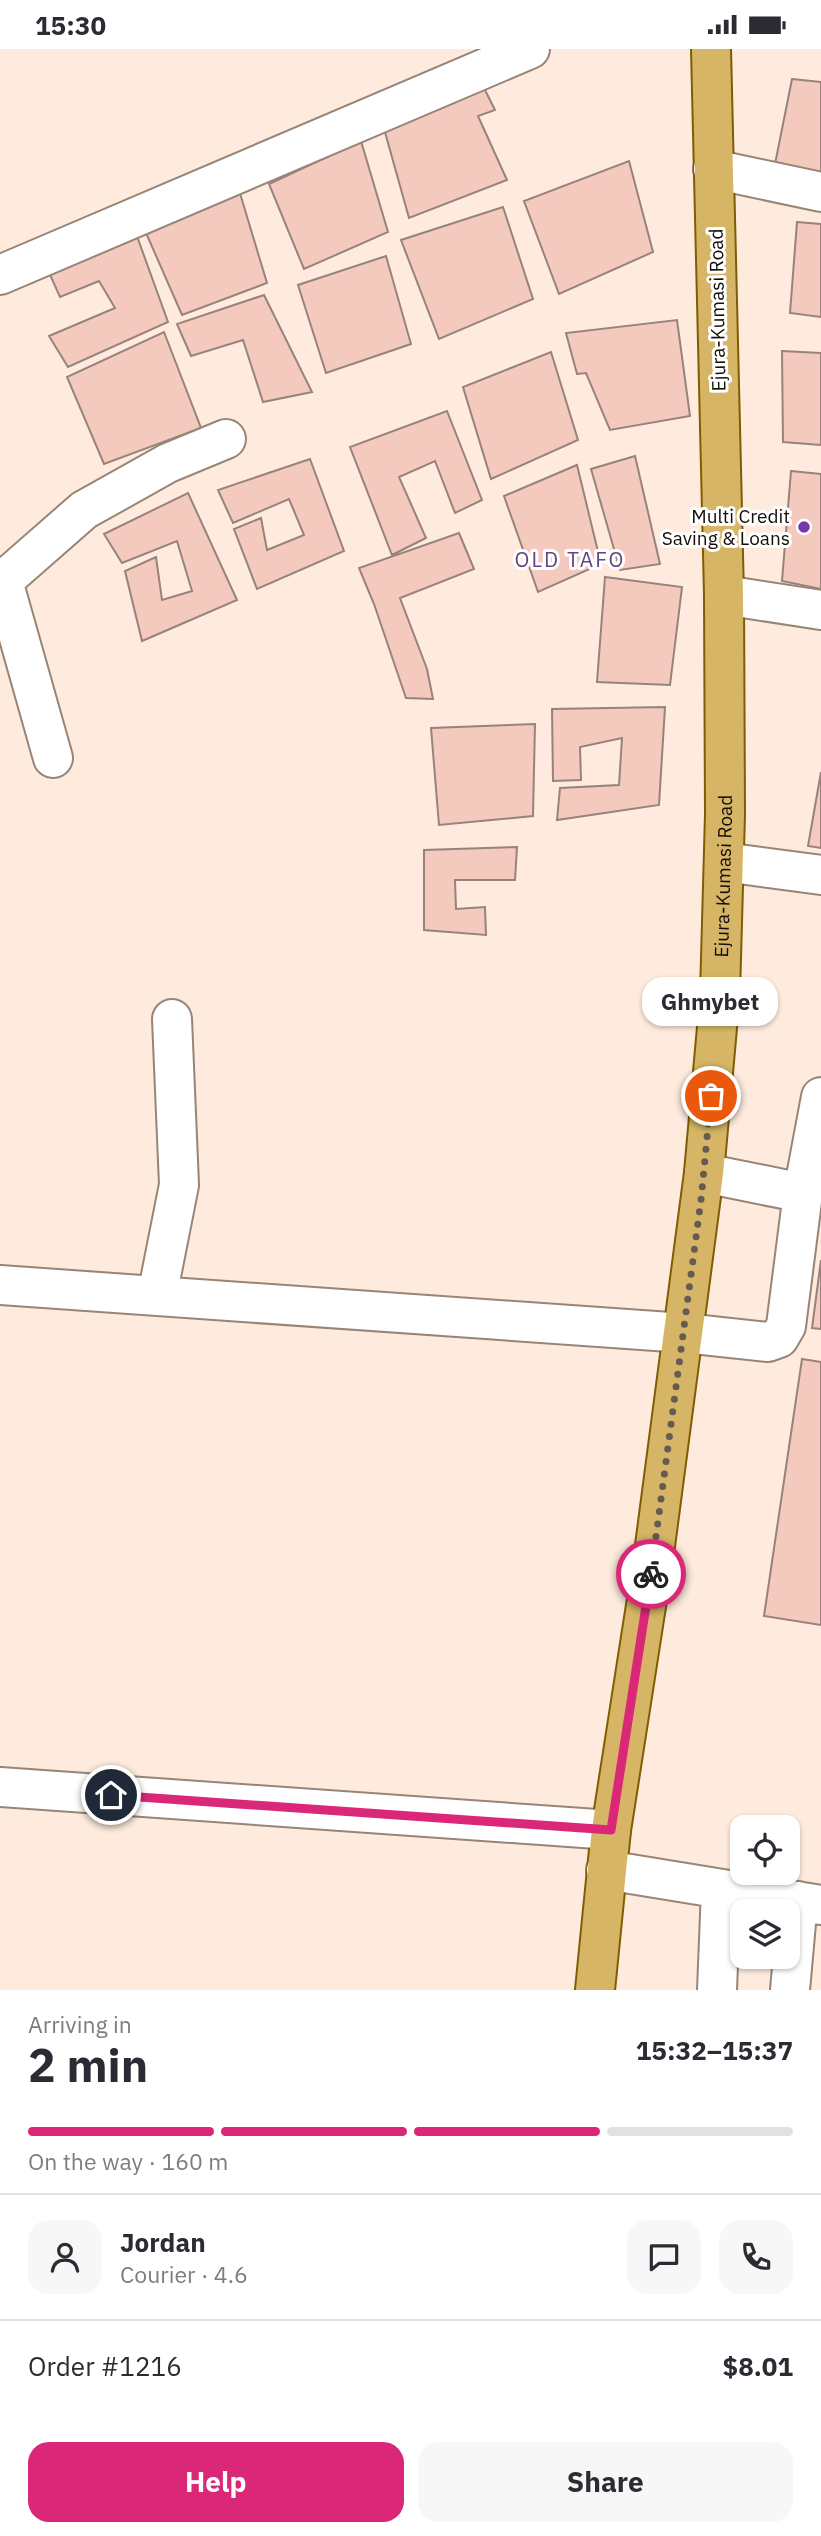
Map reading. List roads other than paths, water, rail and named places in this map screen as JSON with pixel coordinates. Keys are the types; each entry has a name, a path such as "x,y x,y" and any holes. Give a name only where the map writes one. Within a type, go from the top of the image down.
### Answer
{"main road":[{"name":"Ejura-Kumasi Road","path":"594,1990 611,1830 653,1561 684,1333 704,1173 720,993 724,862 724,595 711,49"}],"street":[{"path":"0,275 530,49"},
{"path":"713,169 821,192"},
{"path":"53,758 1,582 84,510 168,463 226,439"},
{"path":"724,595 821,610"},
{"path":"724,862 821,875"},
{"path":"157,1296 179,1185 172,1019"},
{"path":"0,1285 684,1333 768,1342 779,1338 786,1326 803,1193 821,1097"},
{"path":"704,1173 803,1193"},
{"path":"0,1787 611,1830"},
{"path":"606,1870 809,1903 790,1990"},
{"path":"717,1990 721,1889"}],"place":[{"name":"Multi Credit Saving & Loans","path":"804,527"},
{"name":"Ghmybet","path":"711,1096"}],"district":[{"name":"OLD TAFO","path":"570,560"}]}
